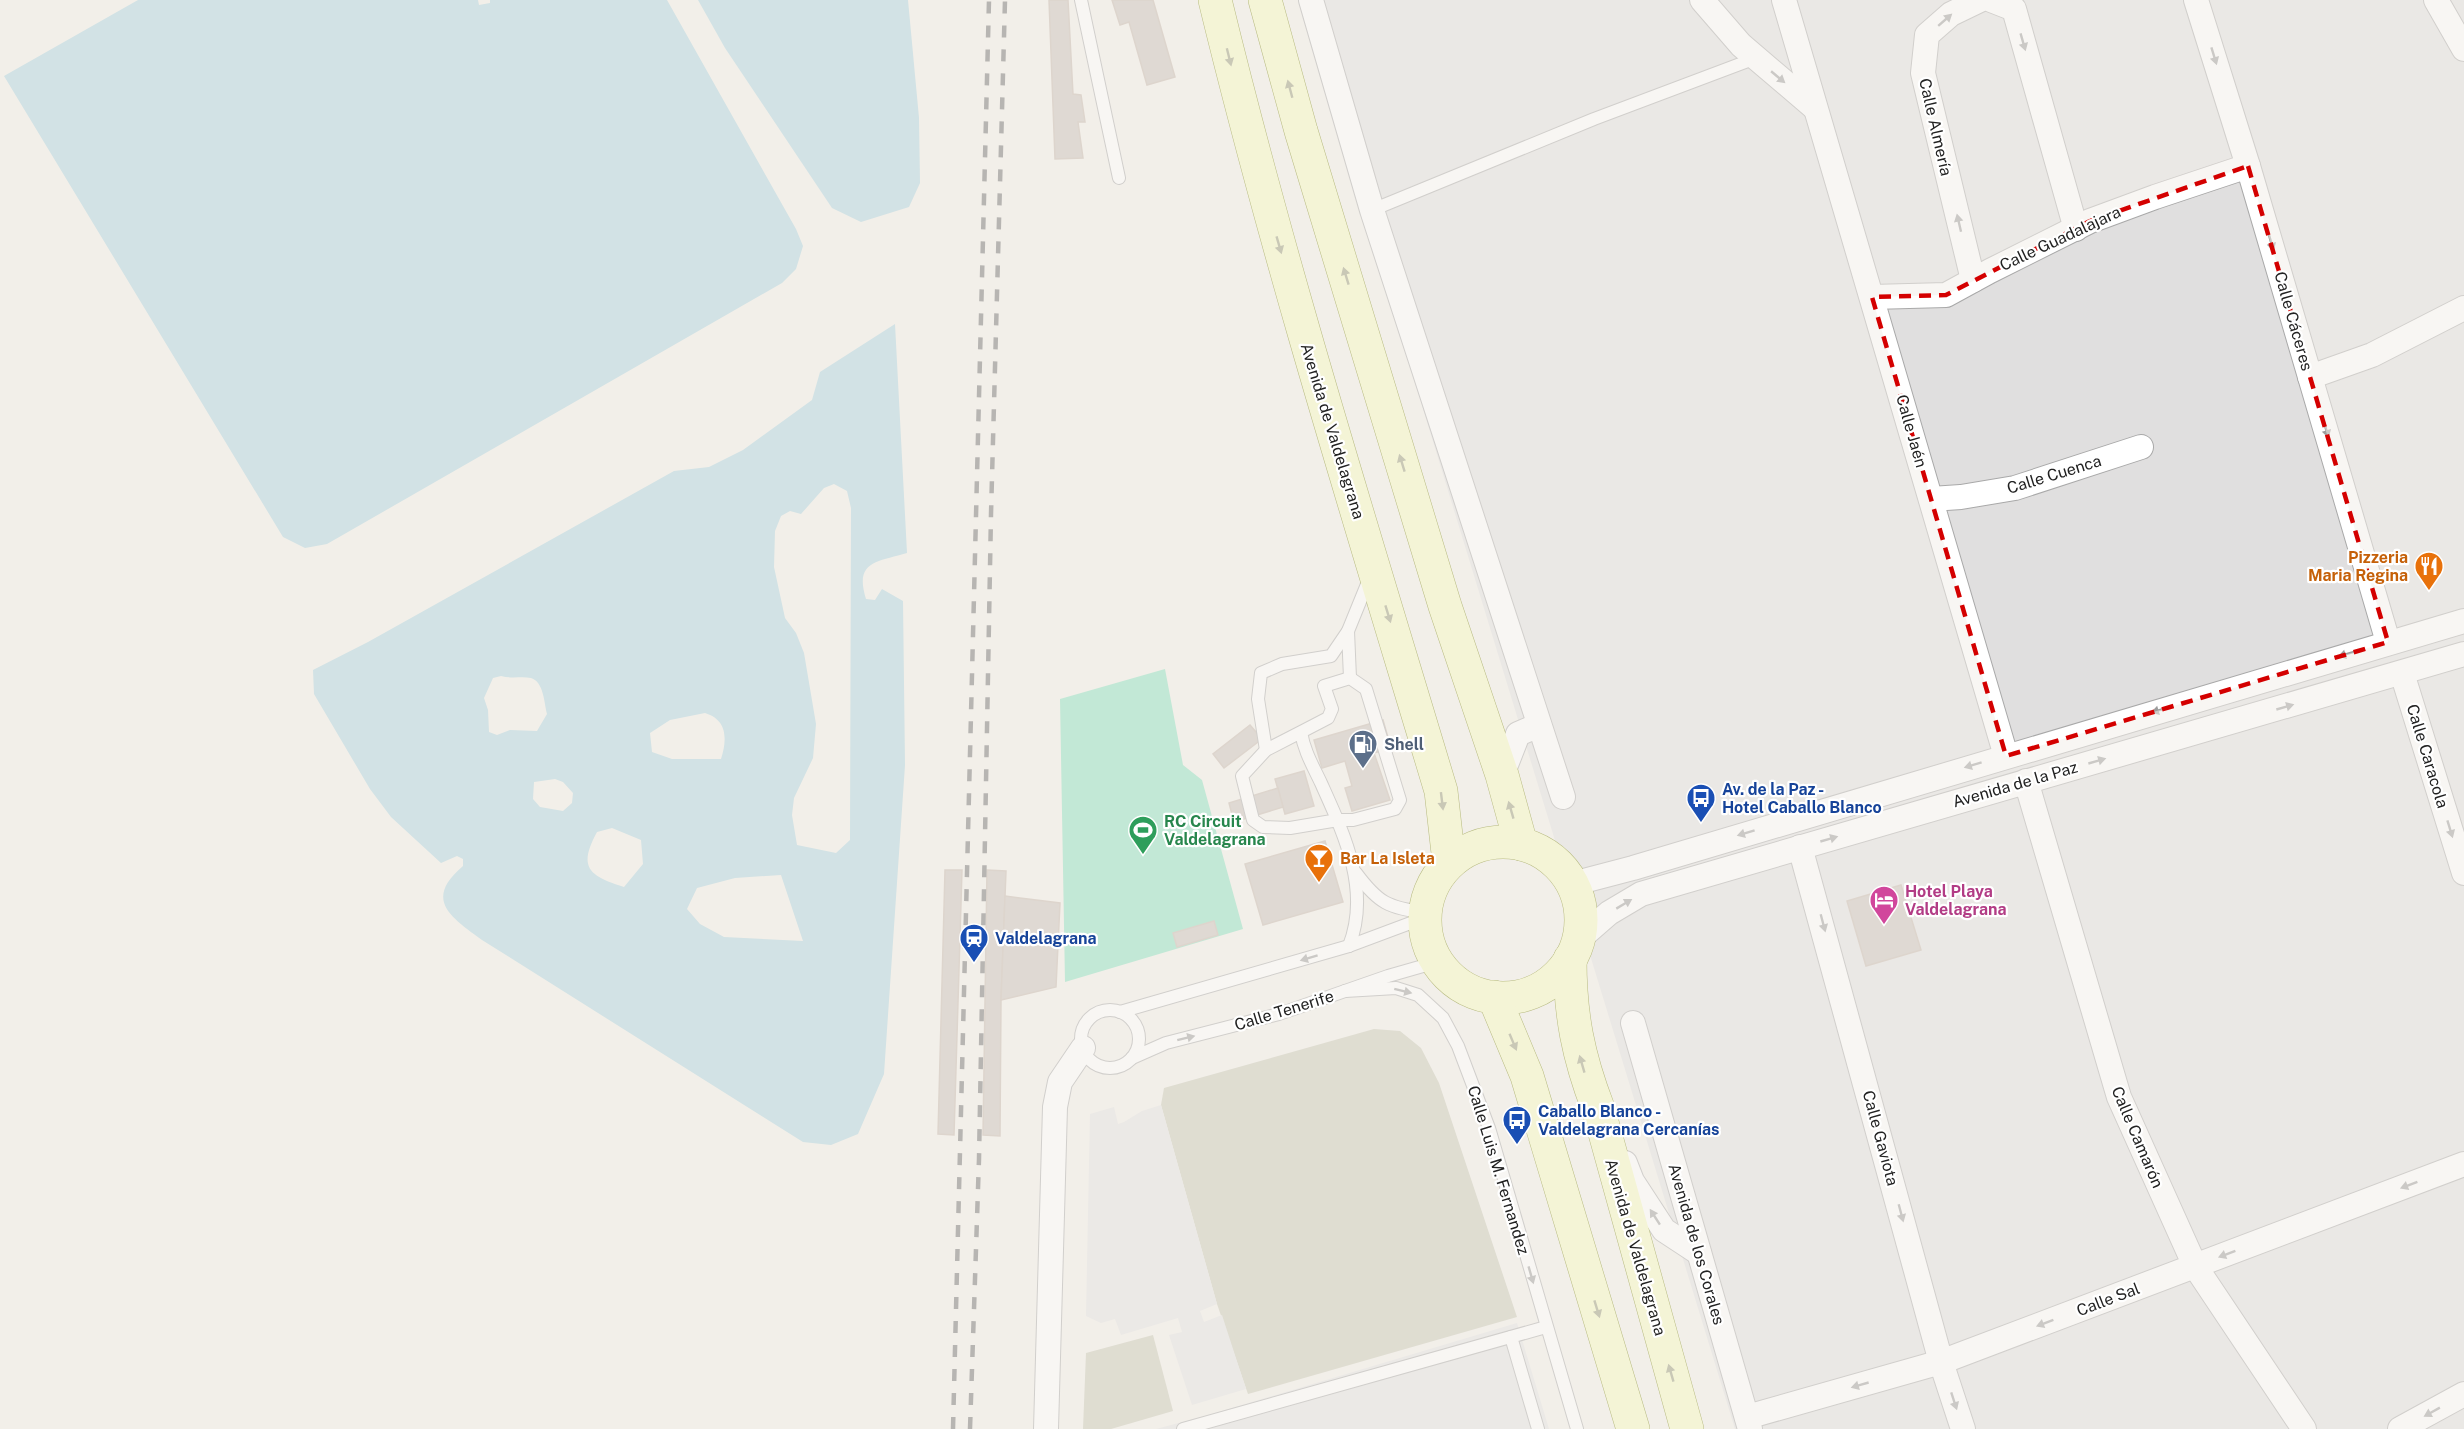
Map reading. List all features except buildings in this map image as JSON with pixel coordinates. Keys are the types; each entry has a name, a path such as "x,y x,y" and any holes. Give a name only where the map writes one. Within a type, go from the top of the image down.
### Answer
{"main road":[{"name":"Avenida de Valdelagrana","path":"1215,0 1247,132 1309,351 1441,791 1449,862"},
{"path":"1265,0 1301,131 1419,519 1502,775 1521,844"},
{"path":"1496,842 1521,844 1540,851 1556,863 1572,884 1580,910 1574,950 1557,976 1539,989 1517,996 1494,998 1472,991 1452,979 1437,962 1427,941 1424,915 1428,894 1437,877 1449,862 1471,848 1496,842"},
{"name":"Avenida de Valdelagrana","path":"1574,950 1570,998 1580,1058 1598,1108 1687,1429"},
{"path":"1494,998 1530,1087 1546,1163 1633,1429"}],"street":[{"path":"1311,0 1372,210 1563,797"},
{"path":"1702,0 1749,52 1815,108"},
{"name":"Calle Jaén","path":"1785,0 2006,756"},
{"name":"Calle Almería","path":"1973,280 1923,73 1927,35 1952,14 1980,0"},
{"path":"1991,0 2014,9 2076,229"},
{"name":"Calle Cáceres","path":"2196,0 2248,166 2388,642"},
{"path":"2436,0 2464,49"},
{"name":"Calle Guadalajara","path":"1872,297 1946,296 1973,280 2076,229 2155,197 2248,166"},
{"path":"2310,377 2372,356 2464,308"},
{"name":"Calle Cuenca","path":"1931,499 1961,497 2015,488 2140,447"},
{"name":"Avenida de la Paz","path":"1572,884 1633,868 2464,621"},
{"name":"Avenida de la Paz","path":"1574,950 1609,913 1641,894 2464,654"},
{"name":"Calle Caracola","path":"2402,673 2464,873"},
{"path":"1502,775 1518,734 1539,725"},
{"name":"Calle Camarón","path":"2026,781 2119,1097 2194,1266 2304,1429"},
{"name":"Calle Gaviota","path":"1800,847 1941,1362 1963,1429"},
{"name":"Avenida de los Corales","path":"1633,1023 1748,1423"},
{"path":"1046,1429 1055,1107 1060,1082 1083,1048"},
{"path":"1598,1108 1617,1138 1632,1181 1664,1230 1699,1253"},
{"name":"Calle Sal","path":"1748,1423 1941,1362 2464,1164"},
{"path":"2400,1429 2464,1394"}],"lane":[{"path":"1081,0 1119,178"},
{"path":"1372,210 1584,124 1749,52"},
{"path":"1419,519 1450,580"},
{"path":"1266,750 1258,699 1261,673 1282,664 1331,656 1348,631 1374,568"},
{"path":"1348,631 1350,678"},
{"path":"1350,678 1366,689 1400,800 1395,809 1353,820 1274,829 1263,827 1253,820 1242,776 1266,750 1328,718 1332,709 1324,686 1350,678"},
{"path":"1484,679 1488,704 1486,728"},
{"path":"1301,732 1303,746 1338,820 1356,873 1358,916 1349,946"},
{"path":"1356,873 1370,892 1392,908 1424,915"},
{"path":"1120,1012 1349,946 1424,915"},
{"name":"Calle Tenerife","path":"1132,1058 1166,1043 1279,1014 1437,962"},
{"name":"Calle Luis M. Fernandez","path":"1346,991 1396,988 1418,994 1443,1018 1458,1046 1489,1128 1577,1429"},
{"path":"1111,1010 1120,1012 1134,1023 1139,1042 1132,1058 1120,1066 1108,1068 1097,1065 1088,1058 1083,1048 1082,1030 1093,1016 1111,1010"},
{"path":"1526,1120 1526,1103 1530,1087"},
{"path":"1183,1429 1546,1327"},
{"path":"1511,1337 1538,1429"}],"highlighted area":[{"path":"2248,166 2388,642 2006,756 1872,297 1946,295 2090,221"}],"shaded area":[{"path":"1298,0 2464,0 2464,1429 1735,1429"},
{"path":"1374,1029 1400,1031 1421,1048 1439,1083 1517,1317 1248,1394 1217,1304 1161,1105 1164,1088"},
{"path":"1161,1105 1217,1304 1200,1311 1204,1322 1222,1315 1246,1389 1192,1405 1169,1335 1182,1332 1178,1318 1121,1335 1115,1319 1101,1323 1086,1316 1090,1114 1114,1107 1118,1124 1142,1111"},
{"path":"1517,1323 1549,1429 1156,1429 1205,1416"},
{"path":"1153,1335 1173,1411 1111,1429 1083,1429 1086,1353"}],"green space":[{"name":"RC Circuit Valdelagrana","path":"1165,669 1183,765 1202,780 1243,929 1065,982 1060,699"}],"water":[{"path":"138,0 478,0 479,5 490,3 490,0 667,0 796,229 803,246 796,269 782,283 327,544 305,548 283,537 4,76"},
{"path":"698,0 908,0 919,118 920,183 909,207 861,222 832,208 725,48"},
{"path":"895,324 907,553 878,561 866,570 863,577 866,599 875,600 882,589 903,601 905,765 884,1074 858,1134 831,1145 803,1142 460,924 446,907 443,898 451,878 463,866 463,859 457,856 441,863 391,817 370,789 314,694 313,670 368,642 674,471 709,467 743,450 812,400 820,372","holes":["834,484 847,491 851,508 850,840 836,853 797,845 792,815 794,798 813,758 816,724 804,653 796,633 785,618 774,567 775,531 781,516 790,511 801,514 824,488","501,676 531,678 541,688 547,714 537,731 510,730 497,735 489,732 488,710 484,698 493,678","705,713 713,716 722,726 725,738 721,759 672,759 652,752 650,733 670,720","555,779 563,782 573,793 572,803 563,811 540,807 533,799 534,782","612,828 641,840 643,864 624,887 612,883 602,879 590,868 588,854 597,832","781,875 803,941 724,937 700,924 687,909 697,888 735,878"]}],"railway":[{"path":"953,1429 989,0"},
{"path":"970,1429 979,1159 991,514 1005,0"}],"place":[{"name":"Pizzeria Maria Regina","path":"2429,592"},
{"name":"Shell","path":"1363,770"},
{"name":"Av. de la Paz - Hotel Caballo Blanco","path":"1701,824"},
{"name":"RC Circuit Valdelagrana","path":"1143,856"},
{"name":"Bar La Isleta","path":"1319,884"},
{"name":"Hotel Playa Valdelagrana","path":"1884,926"},
{"name":"Valdelagrana","path":"974,964"},
{"name":"Caballo Blanco - Valdelagrana Cercanías","path":"1517,1146"}]}
